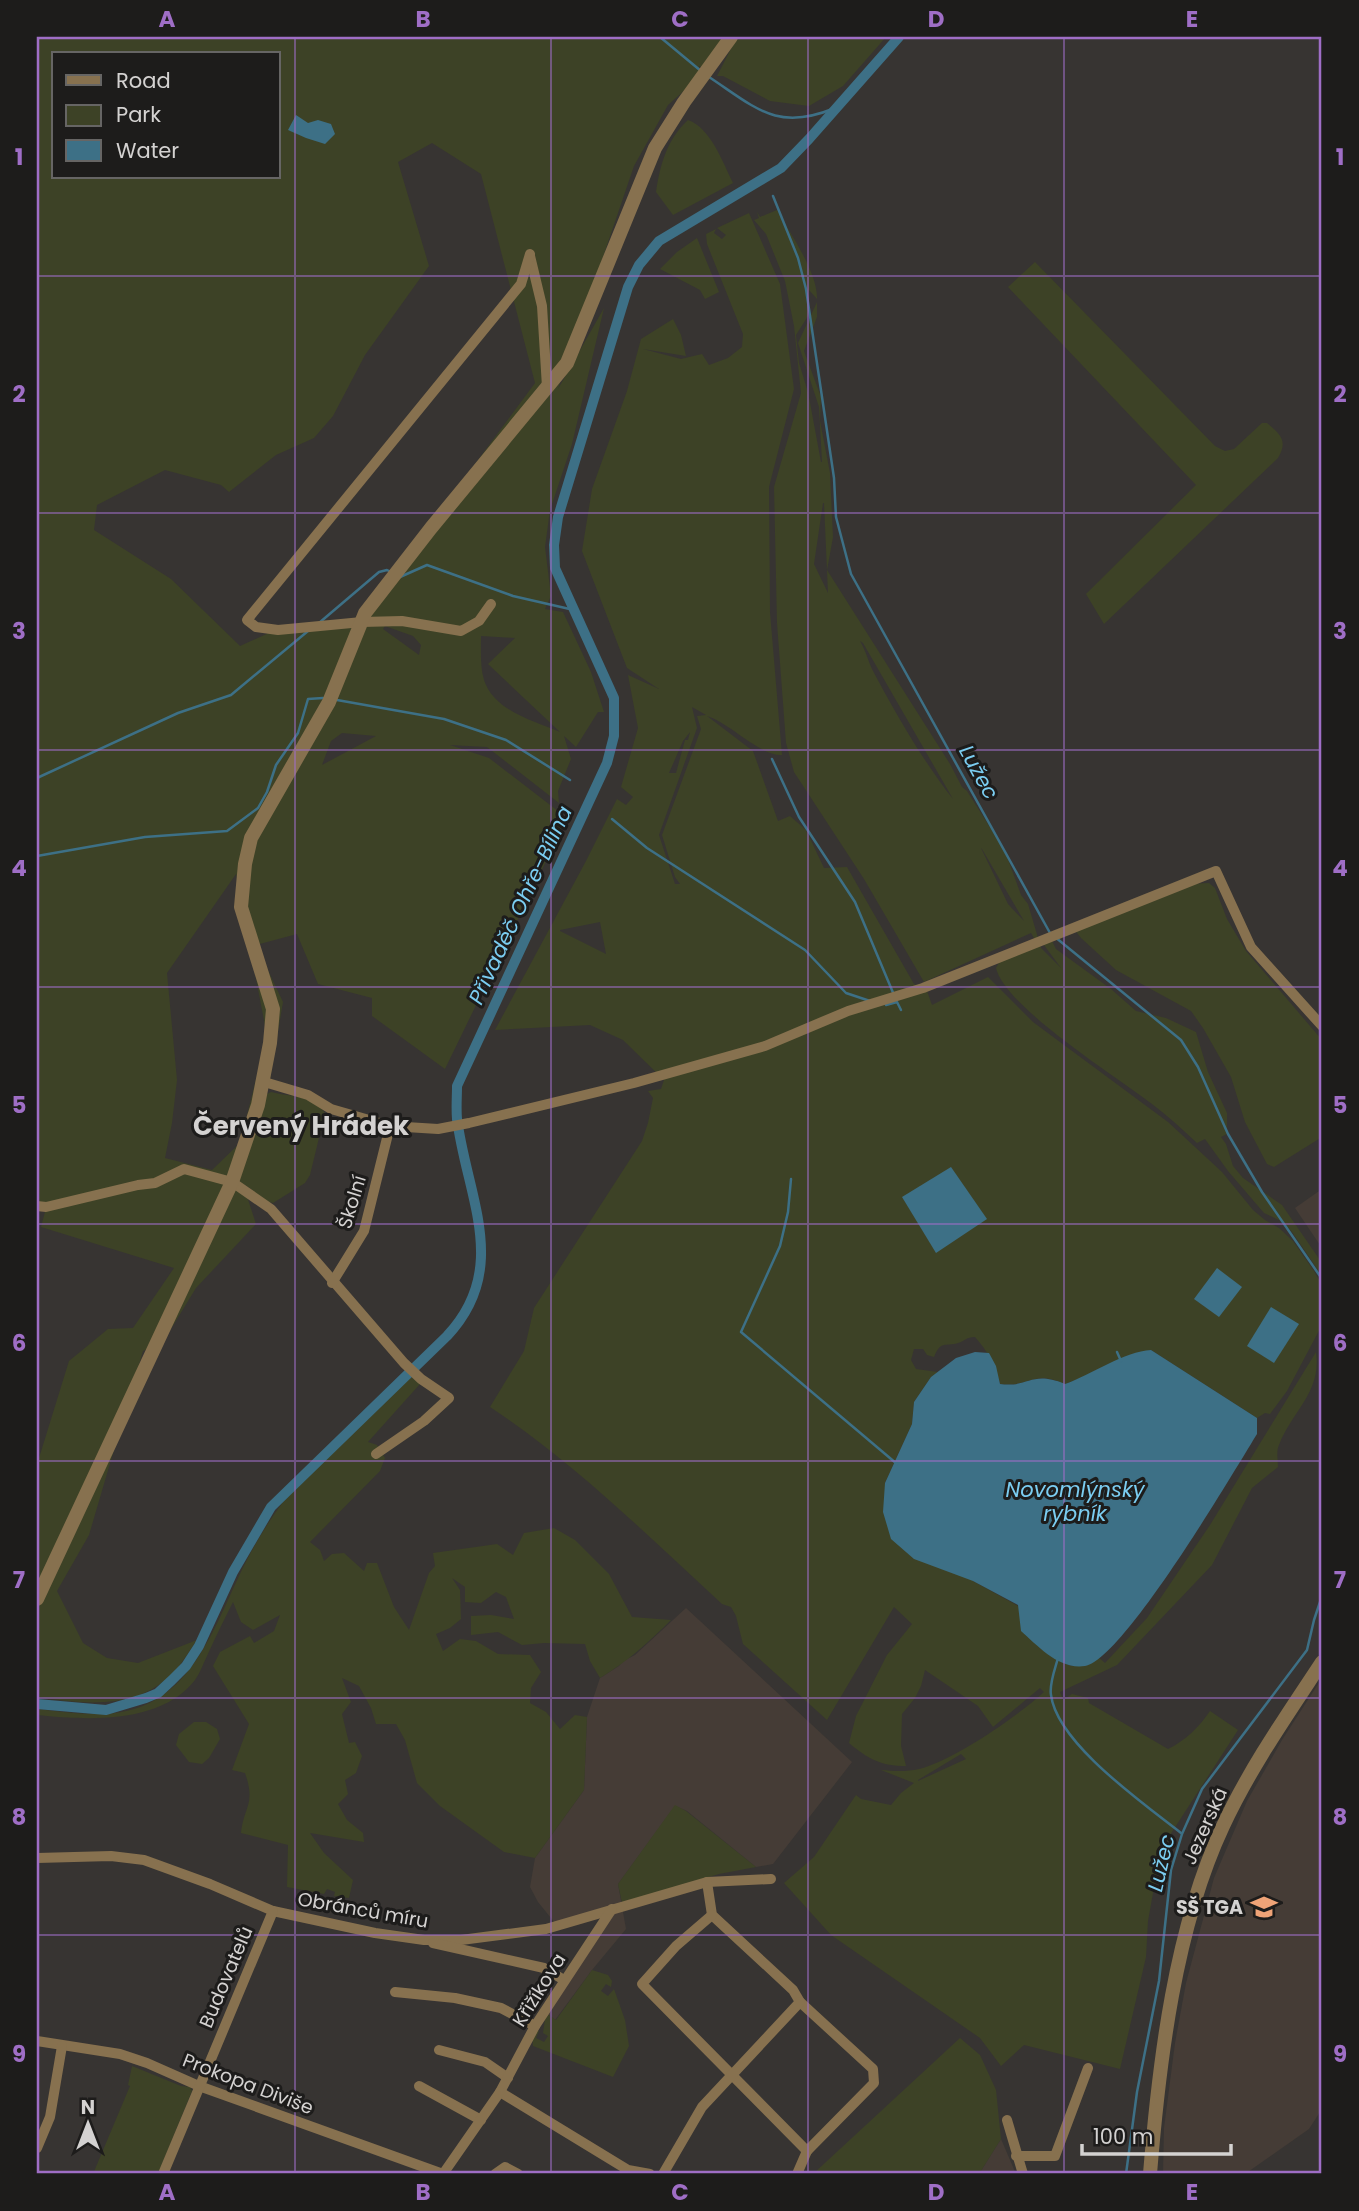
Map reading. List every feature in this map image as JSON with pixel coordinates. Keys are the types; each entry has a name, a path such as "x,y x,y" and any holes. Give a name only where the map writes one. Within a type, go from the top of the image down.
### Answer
{"street":[{"path":"37,1598 232,1182 258,1105 270,1043 273,1010 241,906 245,864 251,838 332,695 365,613 430,528 567,363 655,148 671,120 731,37"},
{"path":"491,604 479,621 461,631 402,621 278,630 256,627 247,621 521,284 530,254 542,306 547,387"},
{"path":"261,1082 308,1095 331,1110 390,1126 408,1129 469,1123 634,1083 765,1046 867,1005 923,988 1216,871 1251,947 1322,1026"},
{"name":"Školní","path":"332,1283 364,1231 390,1126"},
{"path":"37,1206 46,1207 155,1183 184,1169 232,1182 271,1209 332,1283 404,1363 421,1379 449,1398 424,1421 376,1454"},
{"name":"Jezerská","path":"1150,2174 1176,1982 1204,1873 1236,1800 1322,1662"},
{"name":"Obránců míru","path":"37,1857 111,1856 144,1860 273,1911 375,1933 424,1940 461,1940 546,1929 707,1882 771,1880"},
{"path":"707,1882 712,1915 873,2069 874,2083 807,2151 797,2174"},
{"name":"Křižíkova","path":"443,2174 500,2092 534,2025 612,1909"},
{"name":"Budovatelů","path":"163,2174 273,1911"},
{"path":"712,1915 676,1946 642,1984 807,2151"},
{"path":"424,1940 544,1968 564,1980"},
{"path":"395,1992 455,1998 501,2008 534,2025"},
{"path":"663,2174 702,2107 800,2002"},
{"name":"Prokopa Diviše","path":"37,2041 120,2054 199,2086 443,2174"},
{"path":"37,2148 50,2117 62,2046"},
{"path":"439,2050 485,2062 508,2078"},
{"path":"1016,2156 1055,2157 1088,2068"},
{"path":"419,2086 481,2120"},
{"path":"500,2092 627,2172 650,2174"},
{"path":"1007,2120 1023,2174"},
{"path":"495,2174 505,2167 518,2174"}],"shaded area":[{"path":"1322,1189 1322,1248 1295,1208"},
{"path":"686,1608 852,1762 773,1864 756,1867 687,1811 675,1806 618,1884 626,1929 555,2020 545,2012 616,1905 555,1923 530,1887 535,1858 584,1790 587,1717 600,1678 635,1655"},
{"name":"SŠ TGA","path":"1322,1678 1320,2112 1309,2129 1245,2174 1163,2174 1164,2128 1175,2043 1186,1983 1214,1878 1247,1801"},
{"path":"1001,2139 1016,2174 979,2174"}],"green space":[{"path":"37,37 726,37 707,70 699,66 700,72 668,105 634,166 558,389 604,308 572,444 550,510 545,547 551,596 545,609 563,612 591,672 604,712 598,712 576,747 564,736 571,759 558,791 559,803 487,747 450,745 489,758 567,818 445,1069 372,1016 372,998 318,984 297,934 256,945 283,1002 260,1119 267,1094 271,1092 307,1099 325,1113 310,1175 305,1183 273,1203 264,1200 243,1184 256,1224 196,1288 163,1342 143,1351 89,1535 57,1591 83,1643 107,1658 138,1663 197,1640 175,1671 160,1684 144,1693 110,1702 73,1702 37,1697 39,1458 69,1361 108,1329 133,1328 174,1268 41,1227 47,1204 37,1202","holes":["432,143 481,174 535,383 362,617 282,627 240,646 171,579 94,530 97,505 165,470 221,485 229,492 276,455 314,438 333,416 365,355 429,266 398,162","385,626 413,636 421,645 419,655 383,629","481,636 515,638 488,664 560,732 527,719 496,700 484,680","342,733 376,736 322,765 331,741","236,874 267,1036 240,1143 212,1170 165,1158 177,1080 167,973"]},
{"path":"737,37 886,37 843,86 809,106 770,101 723,76 717,76"},
{"path":"688,120 710,138 733,183 673,215 656,192 666,153 675,135"},
{"path":"777,210 802,253 816,289 817,299 809,290 808,316 796,335 799,363 808,392 822,462 819,407 798,343 817,302 817,317 804,351 821,397 820,421 830,473 833,537 827,570 1005,851 1021,895 1028,904 1041,948 1061,968 1041,941 1050,937 1056,949 1136,1011 1166,1018 1196,1032 1208,1072 1227,1113 1227,1134 1221,1137 1233,1166 1243,1178 1282,1205 1322,1263 1322,1276 1292,1232 1283,1222 1264,1213 1205,1139 1197,1143 1158,1109 1064,1040 1019,1002 1004,984 996,968 1001,959 1037,943 1031,933 924,982 864,879 794,772 786,743 777,623 774,487 801,393 794,326 785,281 766,234 754,220 759,218 757,212 760,217","holes":["824,503 828,593 814,564","860,641 953,799 931,769 873,671","981,848 1024,921 1008,904"]},
{"path":"749,213 780,284 794,389 769,487 770,612 782,755 764,750 707,716 753,751 778,821 790,816 806,830 824,868 847,867 914,984 927,991 932,1005 988,977 1033,1022 1168,1122 1222,1172 1253,1210 1293,1241 1322,1285 1322,1325 1287,1391 1270,1414 1265,1413 1257,1418 1151,1350 1065,1384 1038,1378 1018,1384 1000,1384 996,1370 975,1337 943,1345 934,1357 927,1355 923,1349 914,1349 911,1360 916,1369 938,1372 931,1377 914,1402 912,1424 885,1483 973,1581 1018,1606 1040,1648 1072,1666 1088,1665 1098,1657 1105,1663 1147,1618 1210,1525 1316,1352 1315,1379 1279,1445 1278,1467 1252,1488 1212,1565 1117,1665 1060,1692 1063,1700 1072,1694 1088,1698 1089,1703 1168,1749 1192,1733 1210,1711 1238,1730 1170,1835 1158,1865 1148,1921 1146,1957 1120,2069 1024,2045 1001,2066 980,2038 831,1935 784,1883 814,1857 856,1795 861,1799 891,1805 914,1783 881,1770 914,1770 949,1757 1002,1725 1044,1692 1040,1688 993,1727 978,1706 925,1670 915,1698 902,1714 901,1746 906,1766 889,1765 869,1757 849,1743 856,1716 887,1655 912,1624 894,1607 827,1720 743,1644 731,1607 722,1604 581,1476 490,1407 524,1351 534,1308 642,1141 653,1098 648,1091 661,1089 664,1080 623,1040 590,1025 495,1030 617,799 626,805 633,797 621,787 638,728 628,675 659,689 627,668 582,551 592,489 627,391 641,339 673,319 681,335 686,356 643,349 681,359 702,354 709,365 728,358 742,347 743,334 707,244 706,234 716,229 714,233 722,239 726,235 717,228","holes":["692,707 706,715 697,716 701,729 662,835 675,877 680,884 675,884 659,835 697,728","690,732 688,740 685,740 676,773 669,773 683,741","600,922 606,954 560,931","961,1754 966,1759 918,1781"]},
{"path":"697,238 719,292 705,299 700,290 660,269 677,252"},
{"path":"1035,262 1215,446 1225,451 1234,449 1262,423 1267,423 1276,431 1283,443 1278,458 1104,624 1086,594 1196,485 1008,287"},
{"path":"1209,883 1215,888 1227,919 1246,951 1322,1040 1322,1137 1274,1167 1267,1164 1245,1122 1231,1077 1191,1011 1116,970 1074,929 1189,884"},
{"path":"410,1376 420,1384 368,1442 377,1445 385,1458 380,1471 310,1542 320,1550 324,1561 332,1554 344,1553 364,1571 367,1563 377,1563 394,1607 409,1630 429,1573 435,1566 433,1553 497,1544 513,1555 524,1533 554,1528 575,1540 609,1574 632,1617 671,1620 637,1651 600,1678 590,1661 585,1644 522,1645 498,1632 471,1635 471,1616 491,1615 514,1619 506,1597 496,1592 481,1603 465,1602 465,1587 452,1578 460,1590 461,1619 436,1634 443,1651 460,1639 476,1641 498,1654 530,1655 541,1672 531,1688 530,1703 546,1712 560,1729 575,1715 587,1717 584,1790 535,1858 504,1852 440,1806 417,1783 405,1740 396,1724 376,1724 359,1686 342,1678 351,1702 342,1714 349,1743 355,1742 362,1756 356,1773 345,1780 348,1794 338,1804 347,1820 363,1833 364,1842 310,1833 324,1853 353,1880 349,1898 334,1896 335,1892 327,1889 324,1894 287,1887 288,1845 241,1833 249,1798 248,1783 245,1773 232,1770 249,1724 213,1666 220,1652 250,1636 254,1643 274,1631 280,1615 253,1630 241,1622 233,1602 195,1680 180,1695 162,1705 143,1712 99,1718 37,1715 37,1709 89,1714 126,1711 151,1702 172,1688 189,1670 203,1649 249,1557 283,1502"},
{"path":"194,1722 206,1722 217,1729 220,1739 209,1758 202,1764 189,1762 176,1745 179,1734"},
{"path":"675,1805 756,1867 719,1874 622,1903 618,1884"},
{"path":"592,1970 608,1975 612,1981 611,1987 606,1984 601,1991 608,1996 614,1989 625,2020 629,2046 613,2077 533,2046 534,2028 539,2031 536,2038 544,2042 548,2036 543,2033 546,2013 556,2020"},
{"path":"960,2038 980,2055 996,2090 1001,2139 979,2174 813,2174"},
{"path":"132,2066 181,2086 190,2087 192,2091 158,2174 93,2174 130,2086"}],"water":[{"path":"296,115 308,123 318,120 331,124 335,134 325,144 288,130"},
{"path":"951,1167 987,1219 936,1253 902,1197"},
{"path":"1217,1268 1242,1287 1219,1317 1194,1299"},
{"path":"1271,1307 1299,1324 1274,1363 1247,1346"},
{"name":"Novomlýnský rybník","path":"1151,1350 1257,1418 1257,1434 1202,1523 1125,1633 1102,1656 1085,1666 1066,1664 1050,1656 1021,1631 1018,1605 973,1581 914,1559 891,1539 883,1512 885,1483 912,1424 914,1402 931,1377 956,1358 975,1352 989,1353 996,1366 1000,1384 1045,1379 1065,1384 1130,1354"}],"waterway":[{"name":"Lužec","path":"660,37 701,71"},
{"name":"Přivaděč Ohře-Bílina","path":"37,1704 106,1710 158,1693 186,1666 199,1646 233,1572 271,1507 447,1336 466,1310 477,1284 481,1258 480,1231 457,1119 457,1086 607,763 614,736 614,698 555,568 554,545 558,517 628,287 639,265 659,241 781,168 899,37"},
{"path":"709,77 754,107 782,117 815,115 835,108"},
{"name":"Lužec","path":"773,196 798,258 806,289 834,478 836,517 851,574 1050,933"},
{"path":"400,577 427,565 513,596 574,610"},
{"path":"319,623 379,572 391,572"},
{"path":"37,778 178,713 231,695 308,631"},
{"path":"37,856 145,837 227,831 258,808 267,792 276,765 298,733 308,699 323,698"},
{"path":"337,700 444,719 506,740 570,780"},
{"path":"772,759 799,817 855,902 894,995"},
{"path":"612,819 647,848 805,950 846,993 870,1001"},
{"name":"Lužec","path":"1055,937 1181,1040 1198,1067 1228,1134 1262,1192 1322,1279"},
{"path":"886,1005 897,1002 901,1010"},
{"path":"791,1179 788,1212 780,1246 741,1332 897,1464"},
{"path":"1117,1352 1121,1361"},
{"name":"Lužec","path":"1126,2174 1137,2092 1159,1981 1171,1870 1182,1834 1202,1789 1307,1650 1322,1596"},
{"path":"1058,1658 1051,1695 1057,1713 1069,1733 1104,1771 1181,1833"}],"place":[{"name":"SŠ TGA","path":"1264,1907"}],"district":[{"name":"Červený Hrádek","path":"301,1126"}]}
